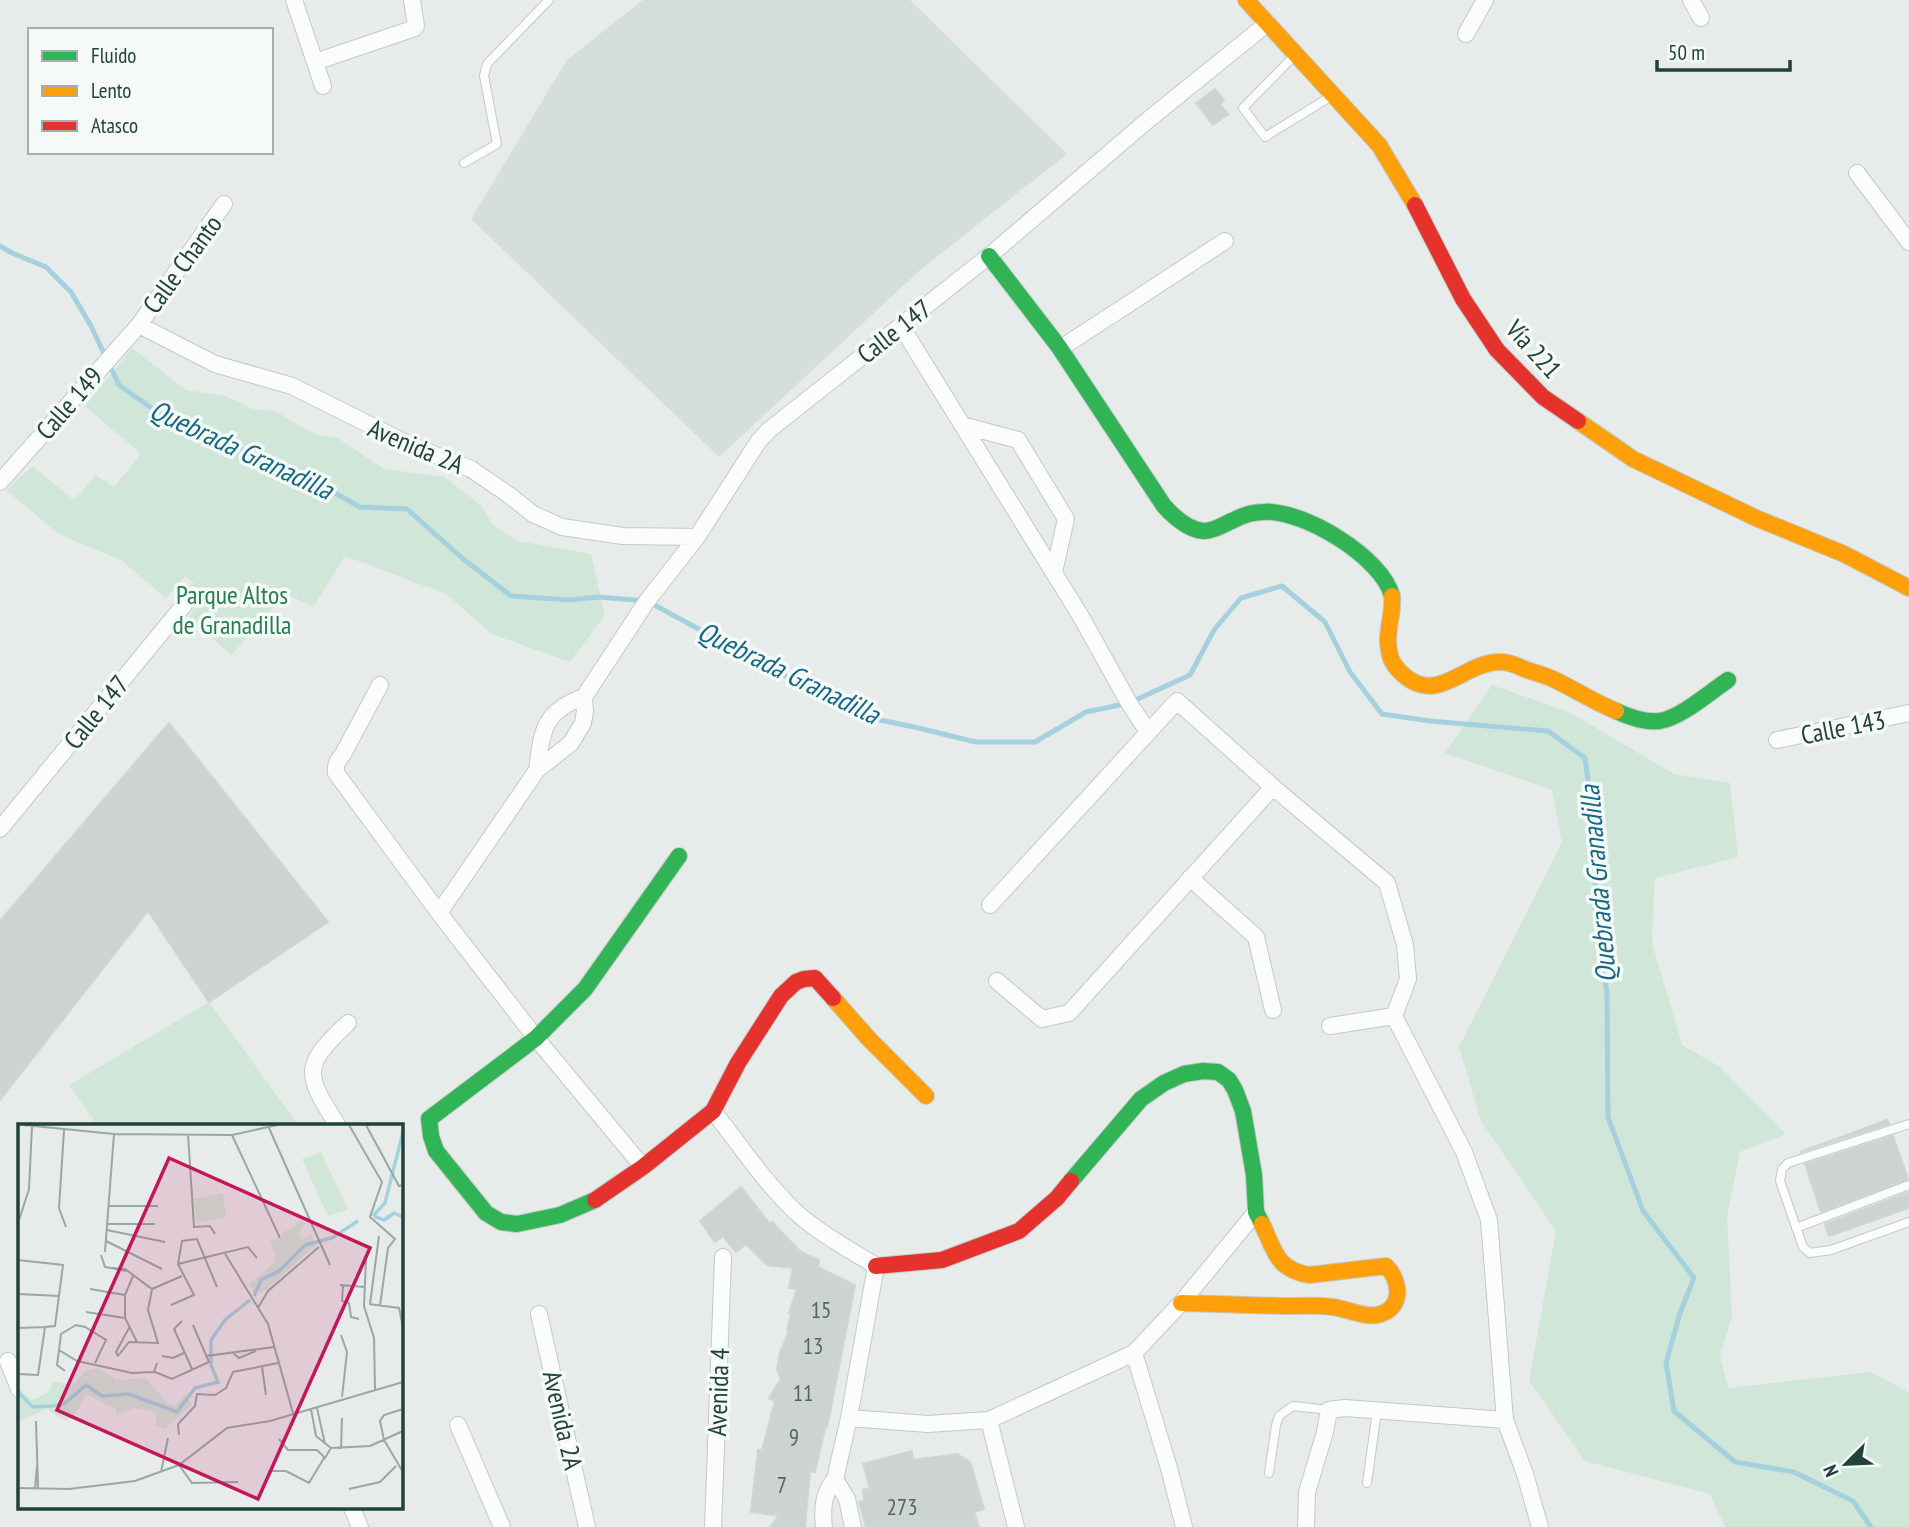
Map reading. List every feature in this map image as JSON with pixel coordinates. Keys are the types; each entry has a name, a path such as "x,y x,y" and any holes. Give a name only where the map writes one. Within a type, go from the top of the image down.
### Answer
{"street":[{"path":"294,0 323,86"},
{"path":"315,62 415,28 412,0"},
{"name":"Vía 221","path":"1247,0 1379,145 1419,211 1463,299 1497,350 1543,397 1633,460 1756,518 1844,554 1909,588"},
{"path":"1466,34 1485,0"},
{"path":"1691,0 1701,18"},
{"name":"Calle 147","path":"584,697 647,600 697,537 769,429 989,256 1268,23"},
{"path":"1857,173 1909,242"},
{"name":"Calle Chanto","path":"139,324 225,204"},
{"path":"1061,348 1225,241"},
{"path":"989,256 1061,348 1164,506 1184,524 1195,529 1209,530 1255,513 1274,511 1293,514 1315,524 1373,564 1391,590 1392,618 1387,650 1401,674 1416,685 1428,688 1441,685 1480,666 1499,662 1553,679 1622,714 1642,721 1660,721 1673,716 1728,680"},
{"name":"Calle 149","path":"0,482 139,324"},
{"name":"Avenida 2A","path":"139,324 215,364 292,386 406,443 471,469 533,514 562,527 623,536 697,537"},
{"path":"901,326 1054,572 1148,732"},
{"path":"962,425 1018,440 1025,451 1066,519 1054,572"},
{"name":"Calle 147","path":"0,829 193,594"},
{"path":"380,685 335,766 336,773 439,913 536,1038 643,1167"},
{"path":"439,913 537,770 571,743 583,723 584,697 567,703 555,712 541,734 537,770"},
{"path":"990,905 1177,701 1273,787 1387,883 1405,945 1408,979 1394,1016 1464,1152 1489,1220 1505,1420 1525,1474 1540,1527"},
{"name":"Calle 143","path":"1777,740 1909,713"},
{"path":"997,981 1042,1019 1069,1013 1273,787"},
{"path":"679,856 585,989 536,1038 429,1119 436,1151 486,1213 501,1222 517,1224 559,1215 590,1203 643,1167 713,1111 738,1063 781,996 797,980 807,977 816,978 869,1039 926,1096"},
{"path":"1190,878 1256,937 1273,1010"},
{"path":"1330,1026 1394,1016"},
{"path":"337,1124 318,1095 312,1079 313,1065 328,1042 348,1023"},
{"path":"713,1111 772,1185 799,1214 828,1237 876,1266 942,1260 1019,1231 1057,1198 1141,1099 1164,1083 1184,1074 1218,1072 1229,1080 1243,1111 1254,1175 1256,1212 1280,1262 1297,1273 1309,1275 1386,1266 1399,1288 1393,1308 1381,1316 1333,1307 1181,1303"},
{"path":"849,1418 928,1424 989,1420 1134,1353 1181,1303 1256,1212"},
{"name":"Avenida 4","path":"713,1527 723,1257"},
{"path":"824,1527 825,1495 835,1479 849,1418 876,1266"},
{"name":"Avenida 2A","path":"539,1314 587,1527"},
{"path":"1134,1353 1184,1527"},
{"path":"9,1361 18,1386"},
{"path":"1306,1527 1307,1492 1329,1410 1345,1408 1505,1420"},
{"path":"989,1420 1016,1527"},
{"path":"458,1425 502,1527"},
{"path":"835,1479 847,1499 853,1527"},
{"path":"353,1510 360,1527"}],"lane":[{"path":"464,163 497,144 484,76 487,64 550,0"},
{"path":"1296,54 1243,108 1265,137 1334,95"},
{"path":"1909,1124 1788,1163 1782,1169 1780,1181 1803,1247 1810,1253 1831,1250 1909,1222"},
{"path":"1797,1228 1909,1185"},
{"path":"1269,1473 1279,1416 1293,1406 1329,1410"},
{"path":"1367,1483 1377,1411"}],"shaded area":[{"path":"643,0 910,0 1067,154 919,271 719,457 471,219 567,60"}],"green space":[{"name":"Parque Altos de Granadilla","path":"132,348 186,390 226,396 253,409 275,411 314,434 337,438 384,469 444,477 481,505 493,525 518,541 591,554 605,615 570,662 492,634 446,594 345,556 313,607 286,594 231,655 189,617 205,593 185,576 166,598 122,561 59,534 6,490 33,466 74,500 96,475 114,487 141,454 85,406"},
{"path":"1492,685 1569,712 1674,774 1730,783 1738,857 1655,878 1652,943 1682,1045 1720,1067 1786,1134 1740,1152 1727,1216 1732,1316 1720,1355 1728,1388 1870,1372 1909,1392 1909,1527 1725,1527 1710,1494 1585,1461 1529,1381 1556,1231 1481,1121 1459,1047 1562,842 1552,790 1445,753"},
{"path":"209,1002 298,1124 97,1124 69,1085"}],"building":[{"path":"1215,89 1224,100 1220,104 1228,114 1213,125 1196,103"},
{"path":"169,723 328,922 209,1002 148,911 0,1100 0,921"},
{"path":"1887,1120 1889,1124 1800,1152"},
{"path":"1893,1136 1908,1179 1821,1212 1805,1164"},
{"path":"741,1187 770,1224 772,1222 801,1252 819,1260 818,1267 855,1285 827,1428 815,1472 810,1471 805,1527 770,1527 779,1516 751,1512 758,1450 762,1450 775,1401 769,1398 781,1379 777,1370 780,1352 789,1331 789,1313 797,1289 789,1288 793,1268 767,1265 746,1244 736,1252 723,1236 715,1242 700,1221"},
{"path":"1909,1192 1909,1208 1829,1236 1825,1224"},
{"path":"912,1451 913,1460 957,1454 970,1462 984,1509 974,1512 979,1527 866,1527 859,1502 864,1500 863,1490 870,1488 863,1464"}],"waterway":[{"name":"Quebrada Granadilla","path":"0,246 46,267 71,292 91,326 119,385 167,419 285,465 360,507 407,509 462,558 511,596 569,600 598,597 647,601 865,717 976,742 1035,742 1086,712 1129,703 1190,675 1214,630 1241,598 1282,586 1325,622 1350,672 1382,714 1548,731 1585,758 1597,844 1595,907 1607,994 1608,1117 1643,1211 1694,1278 1680,1313 1666,1363 1674,1411 1735,1462 1794,1472 1853,1501 1871,1527"}],"traffic: fast":[{"path":"989,256 1059,347 1164,506 1177,518 1187,526 1204,531 1256,513 1280,513 1299,519 1319,527 1358,552 1386,581 1392,596"},
{"path":"1616,711 1643,720 1668,719 1728,680"},
{"path":"595,1200 560,1215 517,1224 501,1222 486,1213 436,1151 429,1119 536,1038 585,989 679,856"},
{"path":"1071,1181 1141,1099 1164,1083 1184,1074 1218,1072 1229,1080 1243,1111 1254,1175 1256,1212 1262,1224"}],"traffic: slow":[{"path":"1246,0 1379,145 1415,205"},
{"path":"1578,421 1633,459 1756,518 1844,554 1909,588"},
{"path":"1392,596 1388,636 1392,662 1406,677 1418,684 1442,684 1477,667 1505,662 1550,678 1616,711"},
{"path":"833,998 869,1039 926,1096"},
{"path":"1181,1303 1327,1306 1370,1315 1381,1314 1393,1305 1397,1285 1386,1266 1309,1275 1298,1272 1278,1257 1262,1224"}],"traffic: jam":[{"path":"1415,205 1463,299 1497,350 1543,397 1578,421"},
{"path":"595,1200 643,1167 713,1111 738,1063 781,996 796,982 815,978 833,998"},
{"path":"876,1266 942,1260 1019,1231 1057,1198 1071,1181"}]}
